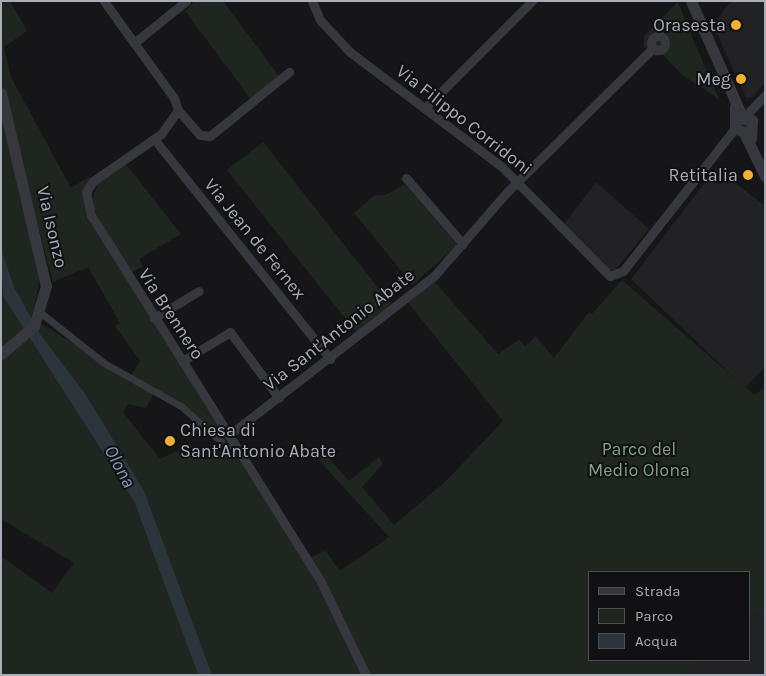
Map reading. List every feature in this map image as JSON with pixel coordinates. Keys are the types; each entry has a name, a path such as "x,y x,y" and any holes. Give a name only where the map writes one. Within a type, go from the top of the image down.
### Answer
{"street":[{"path":"104,1 178,110 200,135 210,136 289,72"},
{"path":"134,43 186,1"},
{"name":"Via Filippo Corridoni","path":"312,1 320,20 350,52 426,107 518,182 607,274 623,271 724,144 743,125"},
{"path":"426,107 532,1"},
{"path":"691,1 765,176"},
{"name":"Via Sant'Antonio Abate","path":"229,435 330,359 435,274 518,182 653,48"},
{"name":"Via Isonzo","path":"1,93 43,262 45,293 40,314"},
{"path":"743,125 762,99"},
{"name":"Via Brennero","path":"178,110 172,124 154,139 101,174 86,192 91,215 321,582 366,675"},
{"name":"Via Jean de Fernex","path":"154,139 330,359"},
{"path":"406,178 463,244"},
{"path":"154,318 199,291"},
{"path":"1,354 18,342 40,314 98,359 181,406 227,447"},
{"path":"182,361 230,332 278,398"}],"shaded area":[{"path":"731,1 765,1 765,82 753,97 746,98 713,25"},
{"path":"716,168 765,206 765,367 745,388 631,279"},
{"path":"596,182 649,229 615,270 608,270 564,224"},
{"path":"765,543 765,675 658,675 669,661 751,661 751,571"}],"green space":[{"name":"Parco del Medio Olona","path":"1,1 10,1 27,31 4,47 11,77 71,188 89,177 92,182 86,204 241,454 155,391 146,408 128,404 123,412 160,459 188,446 232,453 244,462 307,560 325,550 340,571 389,537 316,457 323,452 349,481 379,457 383,464 362,487 394,525 444,483 503,421 406,300 434,281 498,354 519,340 525,346 536,336 554,358 589,312 592,314 622,280 754,395 765,387 765,612 751,612 751,571 588,571 588,661 697,661 684,675 1,675 1,556 52,593 74,563 1,519","holes":["36,218 53,282 88,267 120,323 115,326 140,361 129,378 32,318 40,278 27,224"]},
{"path":"195,1 223,1 279,76 251,99 185,11"},
{"path":"678,2 719,99 681,74 663,55 655,56 644,47 644,36"},
{"path":"263,142 391,304 356,332 227,170"},
{"path":"125,163 181,234 139,259 143,266 131,273 99,222 92,200 98,183"},
{"path":"405,184 457,245 413,285 354,213 375,195 385,195"}],"water":[{"name":"Olona","path":"1,249 14,287 40,334 86,395 144,491 212,675 199,675 196,669 134,501 3,296"}],"place":[{"name":"Orasesta","path":"736,25"},
{"name":"Meg","path":"741,79"},
{"name":"Retitalia","path":"748,175"},
{"name":"Chiesa di Sant'Antonio Abate","path":"170,441"}]}
